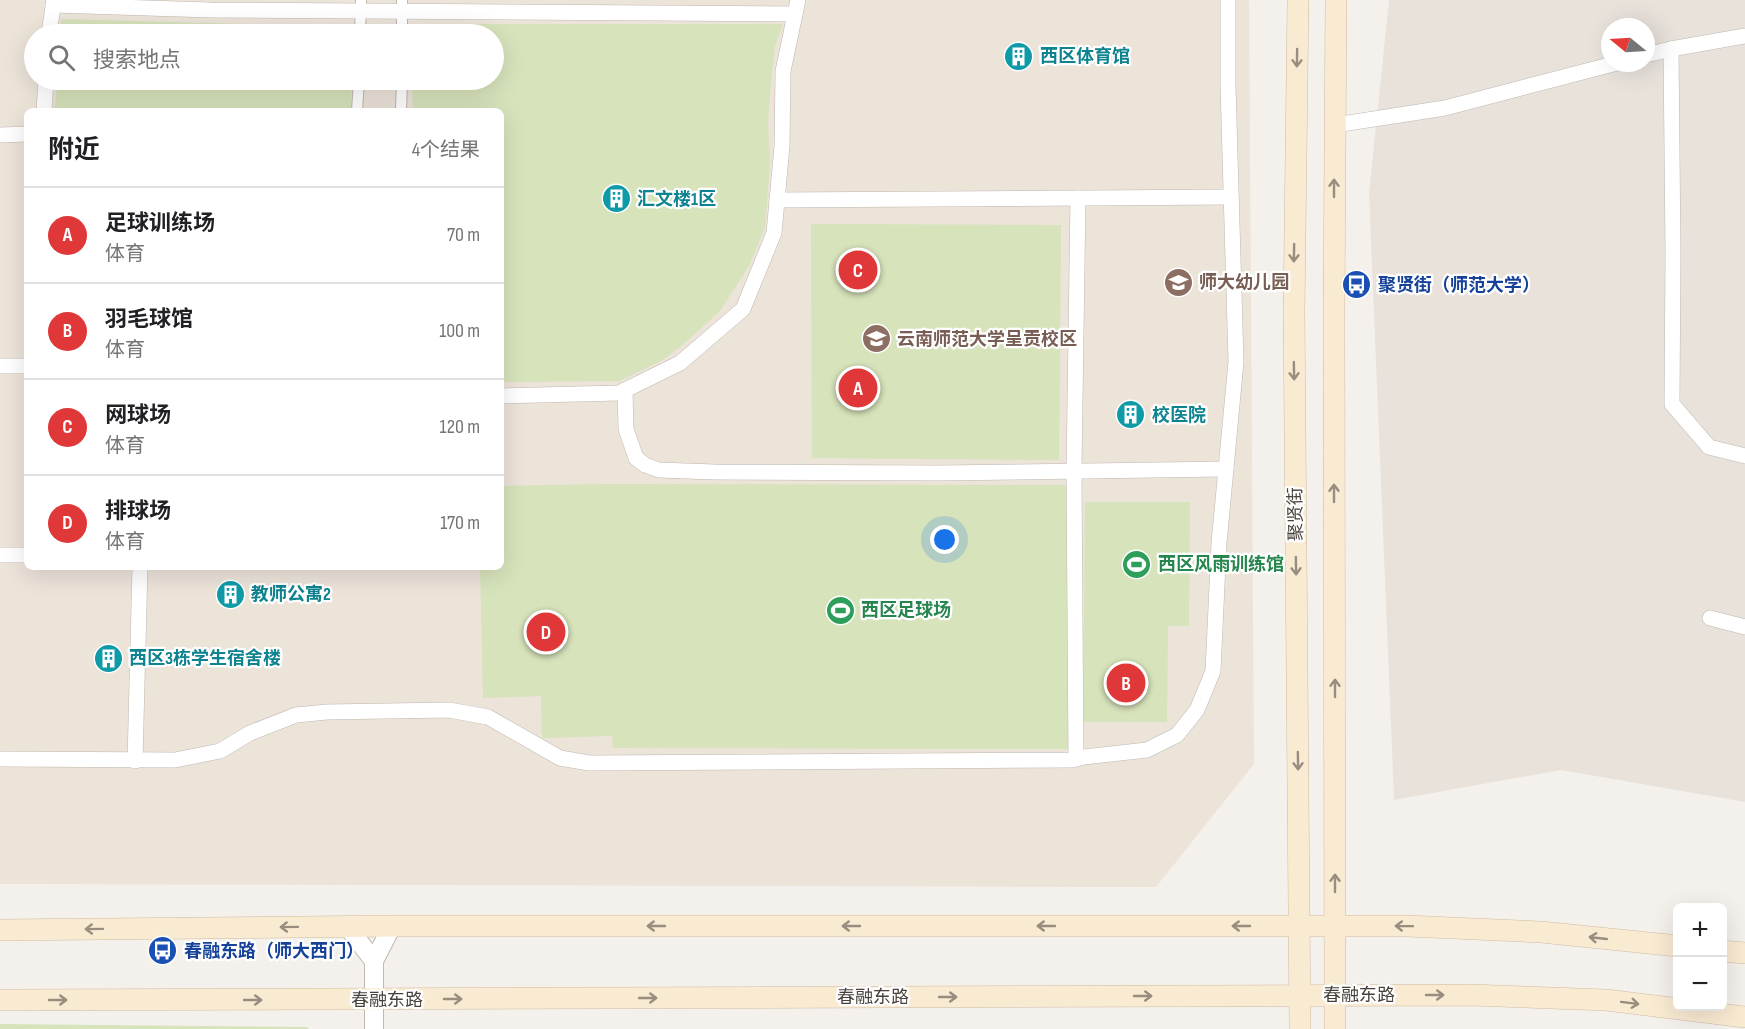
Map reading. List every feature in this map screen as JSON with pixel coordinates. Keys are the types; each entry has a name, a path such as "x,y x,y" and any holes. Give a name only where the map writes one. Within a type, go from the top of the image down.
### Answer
{"main road":[{"name":"聚贤街","path":"1298,0 1293,312 1300,1029"},
{"path":"1335,1029 1336,0"},
{"path":"0,930 347,926 1335,925 1541,932 1673,946"},
{"path":"1727,951 1745,953"},
{"name":"春融东路","path":"0,1000 1470,995 1606,1000 1745,1017"}],"street":[{"path":"0,759 175,760 220,751 250,733 296,715 327,712 449,710 488,717 560,758 589,763 1076,759 1147,750 1177,735 1197,710 1213,671 1219,543 1236,362 1227,0"},
{"path":"51,24 54,2 210,9 361,5 796,7 783,71 782,146 774,233 743,309 680,363 619,393 504,396"},
{"path":"360,24 361,5"},
{"path":"402,6 402,24"},
{"path":"1655,53 1745,36"},
{"path":"1671,49 1672,404 1709,447 1745,456"},
{"path":"1335,125 1445,108 1601,67"},
{"path":"44,108 45,90"},
{"path":"357,108 358,90"},
{"path":"401,108 402,90"},
{"path":"0,135 24,134"},
{"path":"777,200 1231,197"},
{"path":"1076,759 1074,471 1078,198"},
{"path":"0,366 24,366"},
{"path":"626,390 626,429 636,458 645,465 659,470 773,472 1226,469"},
{"path":"0,555 24,555"},
{"path":"135,761 140,570"},
{"path":"1710,618 1745,627"},
{"path":"347,926 374,961"},
{"path":"374,1029 374,961 392,926"}],"shaded area":[{"name":"云南师范大学呈贡校区","path":"0,0 1249,0 1254,764 1156,887 0,884"},
{"path":"1389,0 1745,0 1745,802 1561,770 1394,800 1369,193"}],"green space":[{"path":"61,19 251,24 61,24"},
{"path":"504,24 783,24 775,46 771,84 768,122 770,163 765,227 749,266 720,311 680,347 661,361 619,381 504,382 504,108 413,108 412,90 504,90"},
{"path":"56,90 352,90 351,108 55,108"},
{"path":"811,224 1061,225 1059,460 812,458"},
{"name":"西区足球场","path":"1073,485 1070,749 613,748 612,736 542,738 541,696 483,698 480,570 504,570 504,486"},
{"name":"西区风雨训练馆","path":"1085,502 1190,502 1189,626 1168,626 1167,722 1083,722"},
{"path":"0,1024 307,1027 309,1029 0,1029"}],"place":[{"name":"西区体育馆","path":"1019,56"},
{"name":"汇文楼1区","path":"616,199"},
{"name":"网球场","path":"858,270"},
{"name":"师大幼儿园","path":"1178,282"},
{"name":"聚贤街（师范大学）","path":"1357,285"},
{"name":"云南师范大学呈贡校区","path":"876,339"},
{"name":"足球训练场","path":"858,388"},
{"name":"校医院","path":"1131,415"},
{"name":"西区风雨训练馆","path":"1137,564"},
{"name":"教师公寓2","path":"230,594"},
{"name":"西区足球场","path":"840,610"},
{"name":"排球场","path":"546,632"},
{"name":"西区3栋学生宿舍楼","path":"108,658"},
{"name":"羽毛球馆","path":"1126,683"},
{"name":"春融东路（师大西门）","path":"163,951"}]}
